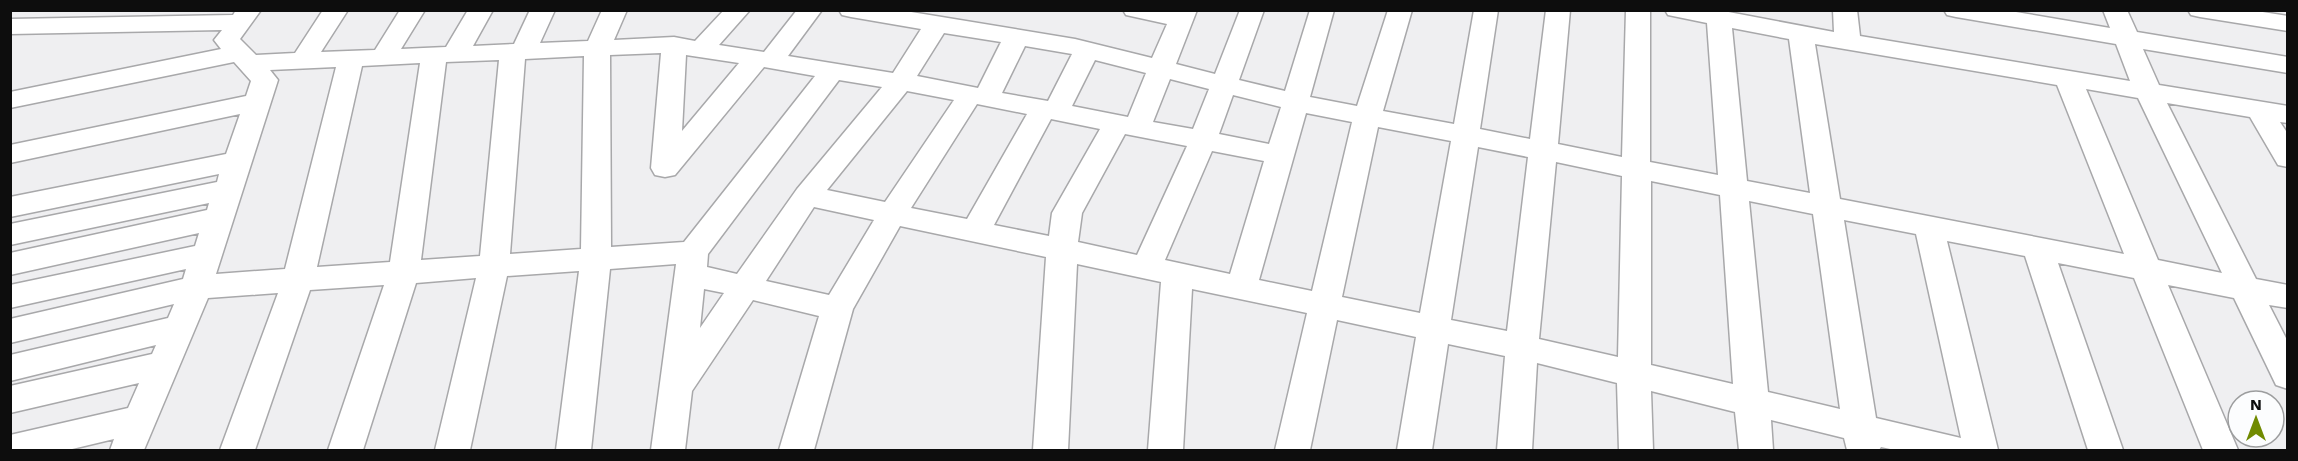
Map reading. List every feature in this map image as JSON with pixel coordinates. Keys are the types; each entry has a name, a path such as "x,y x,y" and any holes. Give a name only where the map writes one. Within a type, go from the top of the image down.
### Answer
{"street":[{"path":"304,59 336,10"},
{"path":"382,57 412,10"},
{"path":"346,450 404,273 444,55 481,10"},
{"path":"453,450 494,266 519,52 543,10"},
{"path":"574,450 596,259 597,48 615,10"},
{"path":"738,10 687,47 665,168 810,10"},
{"path":"851,10 897,14 936,25 983,21 1016,38 1087,51 1295,102 2288,297"},
{"path":"1050,450 1062,250 1068,213 1127,125 1161,69 1183,15 1135,10"},
{"path":"1165,450 1162,271 1203,140 1252,10"},
{"path":"1241,288 1322,10"},
{"path":"1292,450 1367,117 1400,10"},
{"path":"1414,450 1486,10"},
{"path":"1514,450 1522,347 1558,10"},
{"path":"1636,450 1634,374 1638,10"},
{"path":"1677,10 1801,34 2149,94 2288,115"},
{"path":"1845,10 1848,42"},
{"path":"1956,10 2288,65"},
{"path":"2115,10 2149,94 2288,376"},
{"path":"2200,10 2288,24"},
{"path":"10,27 245,16"},
{"path":"10,450 133,435 196,287 265,80 227,40 245,16"},
{"path":"1719,19 1756,450"},
{"path":"676,388 807,196 900,82 936,25"},
{"path":"1801,34 1862,439"},
{"path":"797,450 837,309 892,214 978,96 1016,38"},
{"path":"10,100 245,58 351,58 597,48 687,47 978,96 1280,155"},
{"path":"975,232 1087,51"},
{"path":"238,450 298,280 351,58"},
{"path":"668,450 691,263 832,71"},
{"path":"2068,79 2220,450"},
{"path":"10,154 257,102"},
{"path":"2260,111 2288,158"},
{"path":"10,207 233,175"},
{"path":"10,236 233,175"},
{"path":"807,196 1522,347 1752,403 1862,439 1952,450"},
{"path":"10,264 219,218"},
{"path":"1929,226 1981,450"},
{"path":"2037,247 2105,450"},
{"path":"10,297 207,254"},
{"path":"10,331 196,287 596,259 691,263 745,287 837,309"},
{"path":"10,368 180,327"},
{"path":"10,400 164,364"}]}
